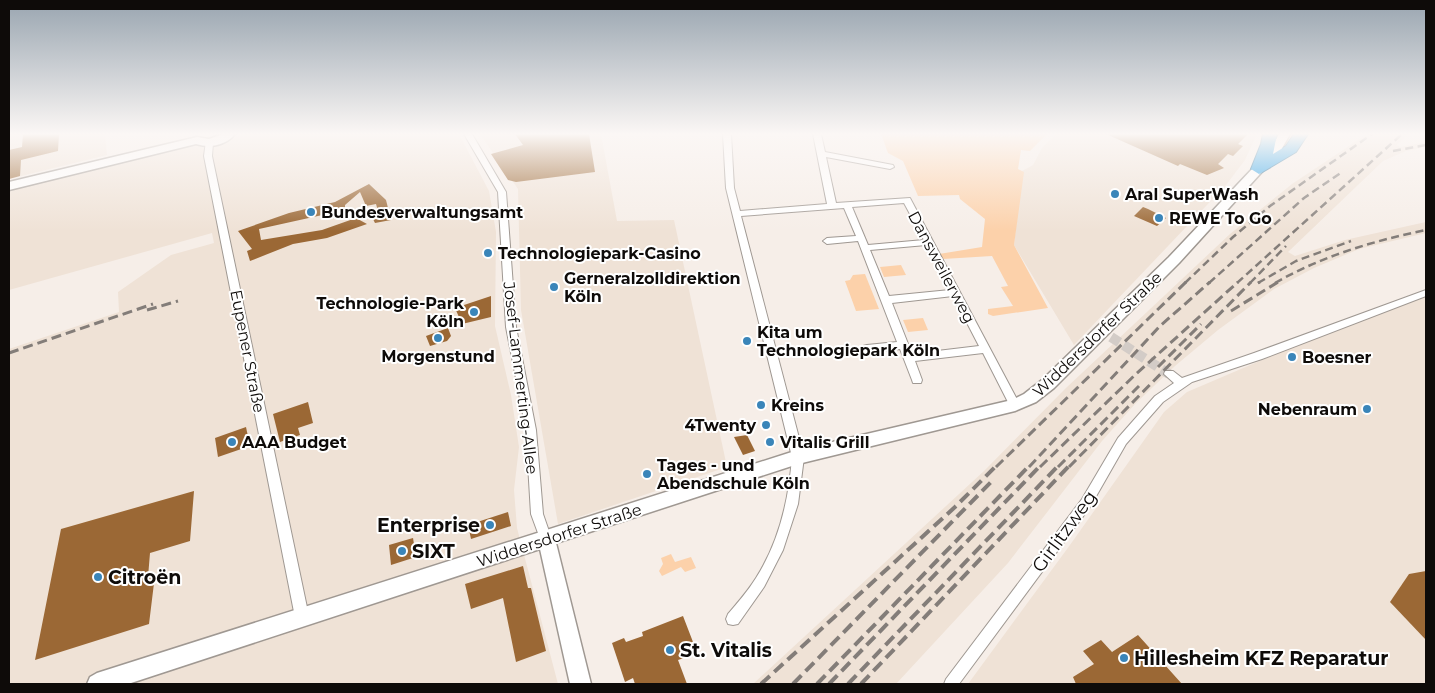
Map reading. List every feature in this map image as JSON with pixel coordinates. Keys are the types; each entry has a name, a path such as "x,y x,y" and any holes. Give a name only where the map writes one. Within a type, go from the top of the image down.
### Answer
{"highway":[{"path":"1259,169 1263,166"}],"main road":[{"path":"9,186 84,166"},
{"name":"Widdersdorfer Straße","path":"97,684 798,457 1015,405 1043,389 1106,334 1261,166"},
{"path":"546,540 553,562 581,684"}],"street":[{"name":"Eupener Straße","path":"210,166 302,617"},
{"name":"Josef-Lammerting-Allee","path":"487,166 502,192 511,327 531,430 537,514 546,540"},
{"path":"727,166 736,214 798,457 795,487 783,532 763,578 733,618"},
{"path":"824,166 832,206"},
{"name":"Dansweilerweg","path":"736,214 907,200 1015,405"},
{"path":"847,205 885,300 901,333 903,345 917,380"},
{"path":"828,241 860,238"},
{"path":"865,248 929,242"},
{"path":"885,300 956,293"},
{"name":"Girlitzweg","path":"952,684 1086,504 1122,441 1159,399 1181,383 1426,293"},
{"path":"867,349 903,345"},
{"path":"908,358 985,349"},
{"path":"1169,374 1181,383"}],"shaded area":[{"path":"9,166 61,166 9,179"},
{"path":"106,166 476,166 489,191 496,232 495,326 511,395 519,447 514,490 517,528 558,684 9,684 9,349 119,312 118,292 171,255 214,243 212,233 9,290 9,191"},
{"path":"502,166 607,166 617,221 674,220 727,467 558,524 521,310 518,189"},
{"path":"905,166 1018,166 1018,169 1024,172 1014,245 1048,308 993,316 988,314 988,309 1013,306 1001,287 1008,286 992,256 943,259 939,254 982,247 985,219 960,199 959,195 918,196"},
{"path":"1031,166 1240,166 1226,185 1074,345 1014,245 1022,171"},
{"path":"1318,166 1377,166 1288,252 1295,256 1345,240 1426,222 1426,233 1359,249 1314,268 1274,289 1218,330 1175,366 1135,404 1102,441 1008,563 896,684 753,684 984,471 1066,388 1230,234 1292,184"},
{"path":"901,265 906,275 884,277 880,267"},
{"path":"865,274 879,309 856,311 845,281 850,280 853,275"},
{"path":"1426,290 1426,684 968,684 1164,412 1187,392"},
{"path":"923,318 928,330 908,332 903,320"},
{"path":"671,554 675,562 691,557 696,568 685,572 681,567 662,576 659,571 663,564 661,558"}],"building":[{"path":"9,166 21,166 20,176 9,179"},
{"path":"499,166 594,166 595,172 516,182 508,180"},
{"path":"1186,166 1222,166 1224,168 1207,175"},
{"path":"369,184 386,200 391,220 375,223 370,213 378,211 376,204 366,206 360,192 345,205 345,210 259,229 261,240 322,230 356,218 367,224 327,238 293,244 250,261 247,251 252,249 238,231 289,213 335,202"},
{"path":"1143,207 1166,218 1157,226 1134,216"},
{"name":"Technologie-Park Köln","path":"491,296 491,317 462,324 455,308"},
{"name":"Morgenstund","path":"448,328 451,336 447,341 430,346 426,336"},
{"path":"308,402 313,423 298,428 300,435 280,442 273,414"},
{"name":"AAA Budget","path":"246,427 250,446 218,457 215,438"},
{"path":"747,435 755,451 743,455 734,437"},
{"name":"Citroën","path":"194,491 190,541 150,553 148,577 155,575 149,624 35,660 61,529"},
{"name":"Enterprise","path":"508,512 511,526 471,539 468,525"},
{"name":"SIXT","path":"413,538 416,557 391,565 389,545"},
{"path":"523,566 528,588 531,588 546,651 516,662 503,598 471,609 465,584"},
{"path":"1426,571 1426,640 1390,602 1409,574"},
{"name":"St. Vitalis","path":"683,616 693,642 689,644 693,655 678,660 687,684 635,684 633,678 625,682 612,643 624,638 626,642 643,636 642,632"},
{"name":"Hillesheim KFZ Reparatur","path":"1138,635 1182,684 1076,684 1073,677 1094,664 1083,651 1101,640 1112,652"}],"tunnel":[{"path":"1111,337 1169,374"}],"railway":[{"path":"1185,283 1233,237 1270,206 1326,166"},
{"path":"1237,283 1366,166"},
{"path":"1209,283 1304,198 1342,172"},
{"path":"1275,283 1329,257 1387,239 1426,230"},
{"path":"1260,282 1258,283 1296,261 1351,241"},
{"path":"1250,283 1286,246"},
{"path":"996,467 1186,282"},
{"path":"1029,467 1160,326 1210,282"},
{"path":"1040,467 1136,374 1238,282"},
{"path":"1069,467 1251,282"},
{"path":"1231,311 1278,282"},
{"path":"147,310 178,301"},
{"path":"9,353 153,304"},
{"path":"1158,367 1201,324"},
{"path":"1058,467 1139,386"},
{"path":"761,684 955,507 997,465"},
{"path":"817,684 1030,465"},
{"path":"829,684 1041,465"},
{"path":"848,684 1059,465"},
{"path":"861,684 1070,465"},
{"path":"793,684 993,480"}],"place":[{"name":"Aral SuperWash","path":"1115,194"},
{"name":"Bundesverwaltungsamt","path":"311,212"},
{"name":"REWE To Go","path":"1159,218"},
{"name":"Technologiepark-Casino","path":"488,253"},
{"name":"Gerneralzolldirektion Köln","path":"554,287"},
{"name":"Technologie-Park Köln","path":"474,312"},
{"name":"Morgenstund","path":"438,338"},
{"name":"Kita um Technologiepark Köln","path":"747,341"},
{"name":"Boesner","path":"1292,357"},
{"name":"Kreins","path":"761,405"},
{"name":"Nebenraum","path":"1367,409"},
{"name":"4Twenty","path":"766,425"},
{"name":"AAA Budget","path":"232,442"},
{"name":"Vitalis Grill","path":"770,442"},
{"name":"Tages - und Abendschule Köln","path":"647,474"},
{"name":"Enterprise","path":"490,525"},
{"name":"SIXT","path":"402,551"},
{"name":"Citroën","path":"98,577"},
{"name":"St. Vitalis","path":"670,650"},
{"name":"Hillesheim KFZ Reparatur","path":"1124,658"}]}
